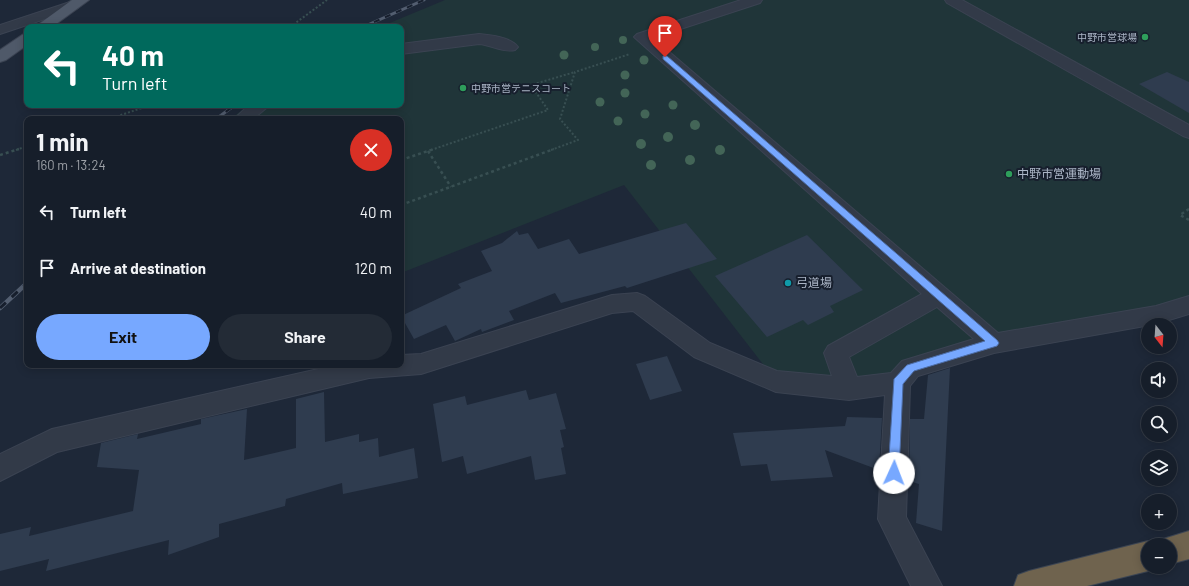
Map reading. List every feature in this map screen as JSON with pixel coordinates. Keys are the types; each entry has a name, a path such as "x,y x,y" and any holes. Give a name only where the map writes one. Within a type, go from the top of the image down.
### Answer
{"highway":[{"path":"1177,548 1189,545"},
{"path":"1029,586 1141,558"}],"main road":[{"path":"46,24 78,3"},
{"path":"0,57 24,40"}],"street":[{"path":"755,0 642,37 994,343"},
{"path":"958,2 1189,132"},
{"path":"0,30 78,3"},
{"path":"404,49 479,39 491,40 510,47"},
{"path":"246,116 256,108"},
{"path":"849,390 836,353 939,295"},
{"path":"404,365 421,364 612,304 636,302 702,350 776,381 849,390 898,383"},
{"path":"927,586 892,519 898,383 910,368 994,343 1156,315 1189,305"},
{"path":"0,468 52,441 364,368"}],"path":[{"path":"294,24 327,0"},
{"path":"404,159 548,110 531,85 653,47"},
{"path":"404,204 578,140 560,119 575,72"},
{"path":"118,116 142,108"},
{"path":"0,155 24,147"},
{"path":"428,151 451,187"},
{"path":"1189,209 1180,215 1189,220"}],"green space":[{"path":"445,0 1189,0 1189,305 994,343 898,383 776,381 624,185 404,272 404,116 234,116 245,108 404,108 404,24 387,24"}],"building":[{"path":"1167,72 1189,82 1189,113 1139,84"},
{"path":"686,223 717,259 627,288 625,286 561,303 555,293 509,311 514,320 482,332 481,329 455,341 446,325 414,339 404,321 404,315 461,288 458,284 492,271 481,251 502,243 517,231 519,235 528,233 538,249 569,239 579,254"},
{"name":"弓道場","path":"807,235 863,290 830,306 834,312 808,325 803,320 767,337 715,276"},
{"path":"667,356 682,391 650,400 636,364"},
{"path":"950,368 942,531 916,523 919,484 909,481 910,419 924,419 928,375"},
{"path":"526,390 529,400 556,393 566,429 560,430 564,447 561,448 566,474 535,480 531,456 467,474 463,456 442,462 433,404 465,396 467,405"},
{"path":"324,392 325,442 359,434 359,442 378,438 379,457 414,448 418,478 343,494 342,483 286,499 285,506 219,524 219,537 168,555 169,540 46,571 49,559 0,571 0,534 31,527 29,536 133,511 139,470 97,467 101,443 138,434 137,439 201,424 201,419 247,409 244,460 296,448 296,399"},
{"path":"847,417 882,418 879,470 825,450 833,477 771,481 767,464 741,466 733,433 845,426"}],"railway":[{"path":"370,24 424,0"},
{"path":"220,116 231,108"},
{"path":"0,308 24,286"}],"place":[{"name":"中野市営球場","path":"1145,37"},
{"name":"中野市営テニスコート","path":"463,88"},
{"name":"中野市営運動場","path":"1009,174"},
{"name":"弓道場","path":"788,283"}],"route":[{"path":"665,57 994,343 910,368 898,383 894,473"}]}
